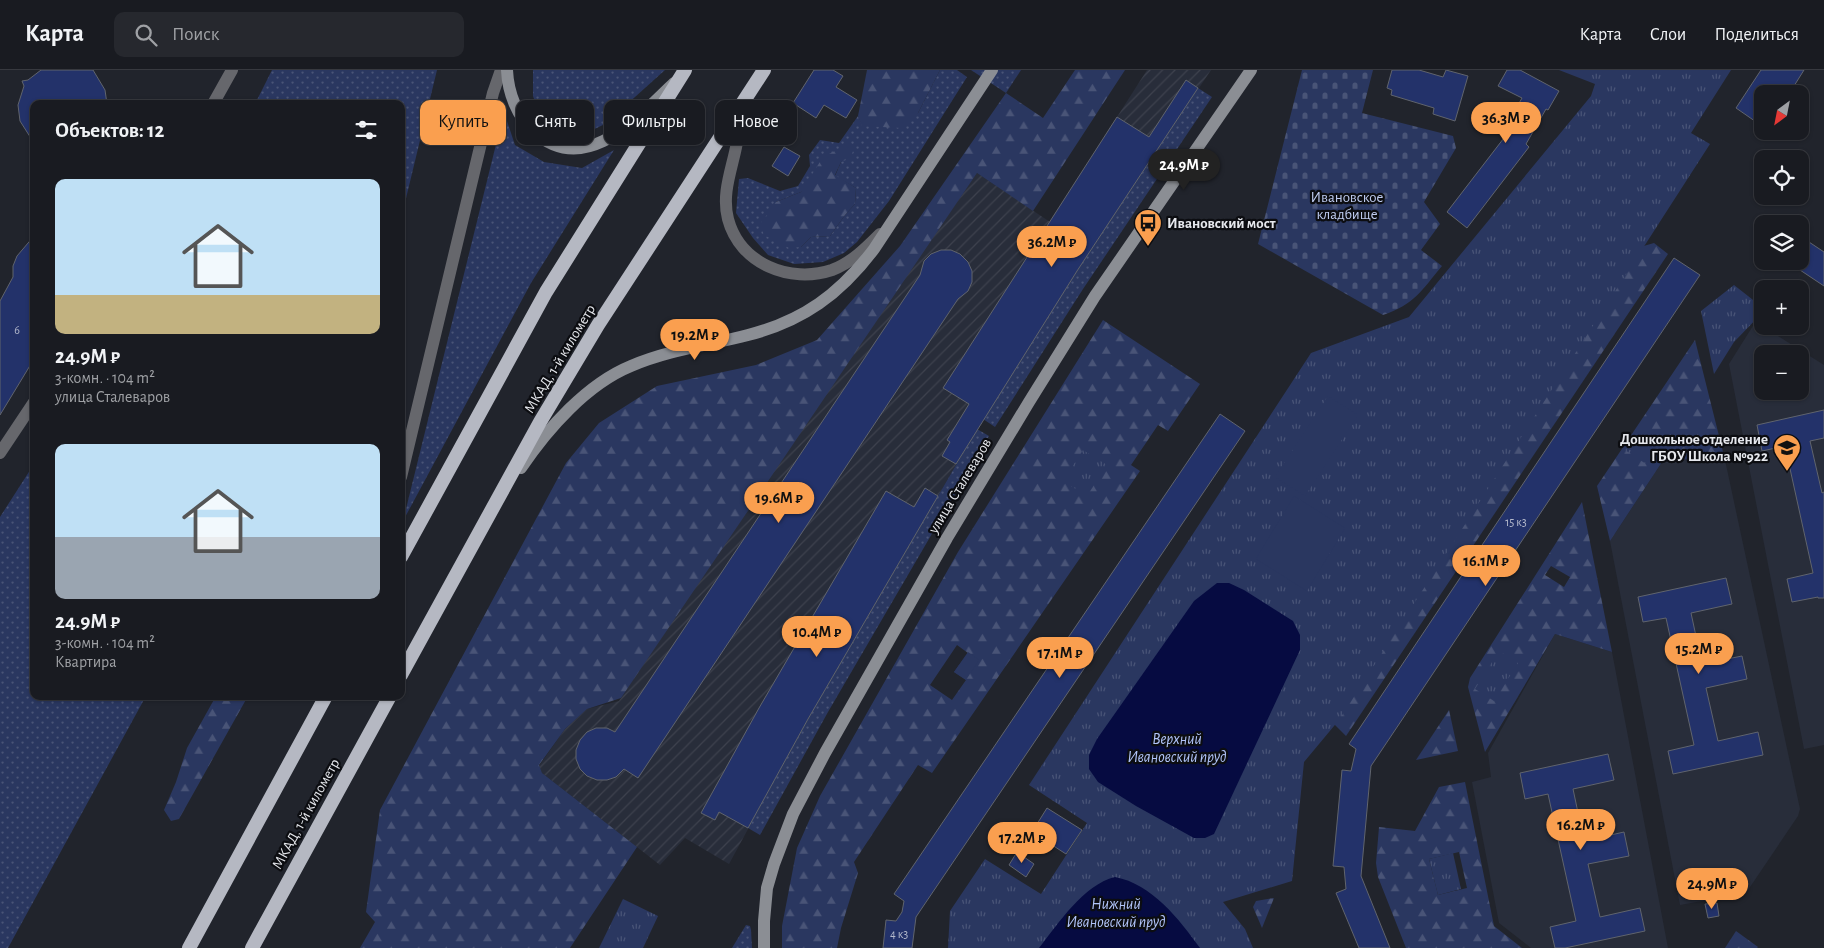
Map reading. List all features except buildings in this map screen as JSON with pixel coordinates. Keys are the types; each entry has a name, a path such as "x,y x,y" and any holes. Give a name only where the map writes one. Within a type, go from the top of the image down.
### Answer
{"highway":[{"name":"МКАД, 1-й километр","path":"405,668 540,422 598,325 764,70"},
{"path":"405,550 546,292 683,73"},
{"path":"189,948 324,700"},
{"name":"МКАД, 1-й километр","path":"252,948 388,700"}],"main road":[{"path":"507,70 513,99 520,115 528,126 550,143 562,148 575,149 588,147 614,136 632,123 683,73"},
{"path":"490,513 533,450 557,422 590,391 612,376 629,366 652,357 749,335 776,326 801,316 824,302 858,270 992,70"},
{"name":"улица Сталеваров","path":"764,948 767,888 774,864 793,814 825,753 948,538 1095,296 1251,70"}],"street":[{"path":"215,100 232,70"},
{"path":"405,460 493,93 501,70"},
{"path":"746,96 728,179 726,197 728,218 734,234 744,249 760,263 778,271 795,275 815,274 833,270 866,249 893,219"},
{"path":"0,453 30,408"}],"shaded area":[{"path":"1147,70 1211,70 1077,271 977,429 808,719 729,864 685,838 660,865 542,773 539,766 565,729 587,709 619,701 781,456 977,173 1050,222"},
{"name":"Дошкольное отделение ГБОУ Школа №922","path":"1754,324 1754,335 1776,335 1792,345 1754,345 1754,400 1809,400 1809,356 1824,365 1824,745 1804,749 1729,364"},
{"path":"1664,459 1725,460 1800,809 1798,816 1746,893 1680,905 1610,541"},
{"path":"1555,634 1612,652 1668,948 1531,948 1499,923 1472,782 1491,777 1488,753"}],"green space":[{"path":"272,70 437,70 430,100 420,100 420,140 405,202 405,100 257,100"},
{"path":"533,70 665,70 632,100 604,100 604,124 594,129 594,100 534,100"},
{"path":"867,70 940,70 918,113 902,128 862,126 858,116"},
{"path":"940,70 957,70 967,77 889,201 857,242 844,253 823,262 794,264 768,255 753,238 736,213 739,179 748,178 780,191 798,186 810,166 809,155 820,140 839,143 858,116 863,126 918,113","holes":["854,147 841,162 835,176 856,188 855,204 830,236 811,237 801,247 776,202 801,192"]},
{"path":"971,70 1021,70 1006,93"},
{"path":"1075,70 1125,70 1033,211 977,173 621,698 587,709 565,729 539,765 542,773 637,847 570,948 360,948 375,922 366,912 380,810 566,463 599,423 657,386 756,365 817,340 900,246 1006,93 1043,118"},
{"name":"Ивановское кладбище","path":"1302,70 1373,70 1362,113 1453,136 1456,148 1424,202 1440,224 1421,250 1442,266 1417,296 1403,306 1383,315 1258,244"},
{"path":"1559,70 1731,70 1691,133 1710,144 1339,720 1304,762 1292,881 1223,902 1245,929 1253,948 948,948 950,911 985,859 1041,894 1087,823 1029,785 1311,353 1409,317 1591,96 1595,84"},
{"path":"1198,88 1212,97 1083,289 995,427 983,419 1077,271"},
{"path":"506,118 515,145 544,162 582,168 614,150 531,283 405,517 496,145 506,145"},
{"path":"849,144 854,147 851,158 841,162 835,175 856,188 855,204 830,236 811,237 801,247 789,248 764,235 760,224 776,202 801,192 823,157"},
{"path":"1654,243 1668,254 1346,736 1330,720 1630,250"},
{"path":"1734,285 1754,301 1754,321 1734,342 1714,374 1701,311"},
{"path":"1103,320 1200,384 1168,431 1158,425 1131,465 1140,471 932,773 918,765 854,862 858,873 841,928 837,948 782,948 782,926 797,848 820,796 958,552","holes":["957,645 968,653 954,672 966,680 952,700 930,685"]},
{"path":"1695,340 1725,460 1664,459 1610,541 1597,486"},
{"path":"1328,396 1358,415 1305,496 1275,477"},
{"path":"1641,426 1662,441 1646,464 1625,450"},
{"path":"977,429 989,436 828,712 760,835 748,828 808,719"},
{"path":"1083,450 1107,465 1087,496 1063,481"},
{"path":"30,470 30,700 144,700 8,948 0,948 0,517"},
{"path":"1294,496 1345,528 1307,591 1256,559"},
{"path":"1582,502 1612,652 1555,634 1485,752 1468,687 1470,678","holes":["1551,566 1570,577 1564,587 1545,575"]},
{"path":"1499,651 1518,663 1494,701 1475,689"},
{"path":"968,652 979,660 966,680 954,672"},
{"path":"214,700 246,700 179,819 171,821 164,810 176,782 187,748"},
{"path":"1449,710 1458,751 1416,760"},
{"path":"1465,782 1494,926 1522,948 1406,948 1378,877 1376,863 1379,827 1415,831 1439,787","holes":["1459,852 1467,888 1438,895 1429,859"]},
{"path":"1453,853 1461,889 1438,895 1429,859"},
{"path":"1274,898 1262,928 1253,907 1256,901"},
{"path":"623,899 658,916 643,948 599,948"},
{"path":"746,925 750,926 752,948 732,948"},
{"path":"1736,931 1758,947 1725,948"}],"water":[{"name":"Верхний Ивановский пруд","path":"1217,583 1229,583 1244,590 1293,621 1300,635 1300,650 1214,834 1205,838 1194,838 1136,806 1098,782 1089,769 1089,755 1097,739 1194,601"},
{"name":"Нижний Ивановский пруд","path":"1115,877 1141,887 1164,904 1200,948 1039,948 1082,896 1103,881"}],"place":[{"name":"Ивановский мост","path":"1148,247"},
{"name":"Дошкольное отделение ГБОУ Школа №922","path":"1787,472"}]}
